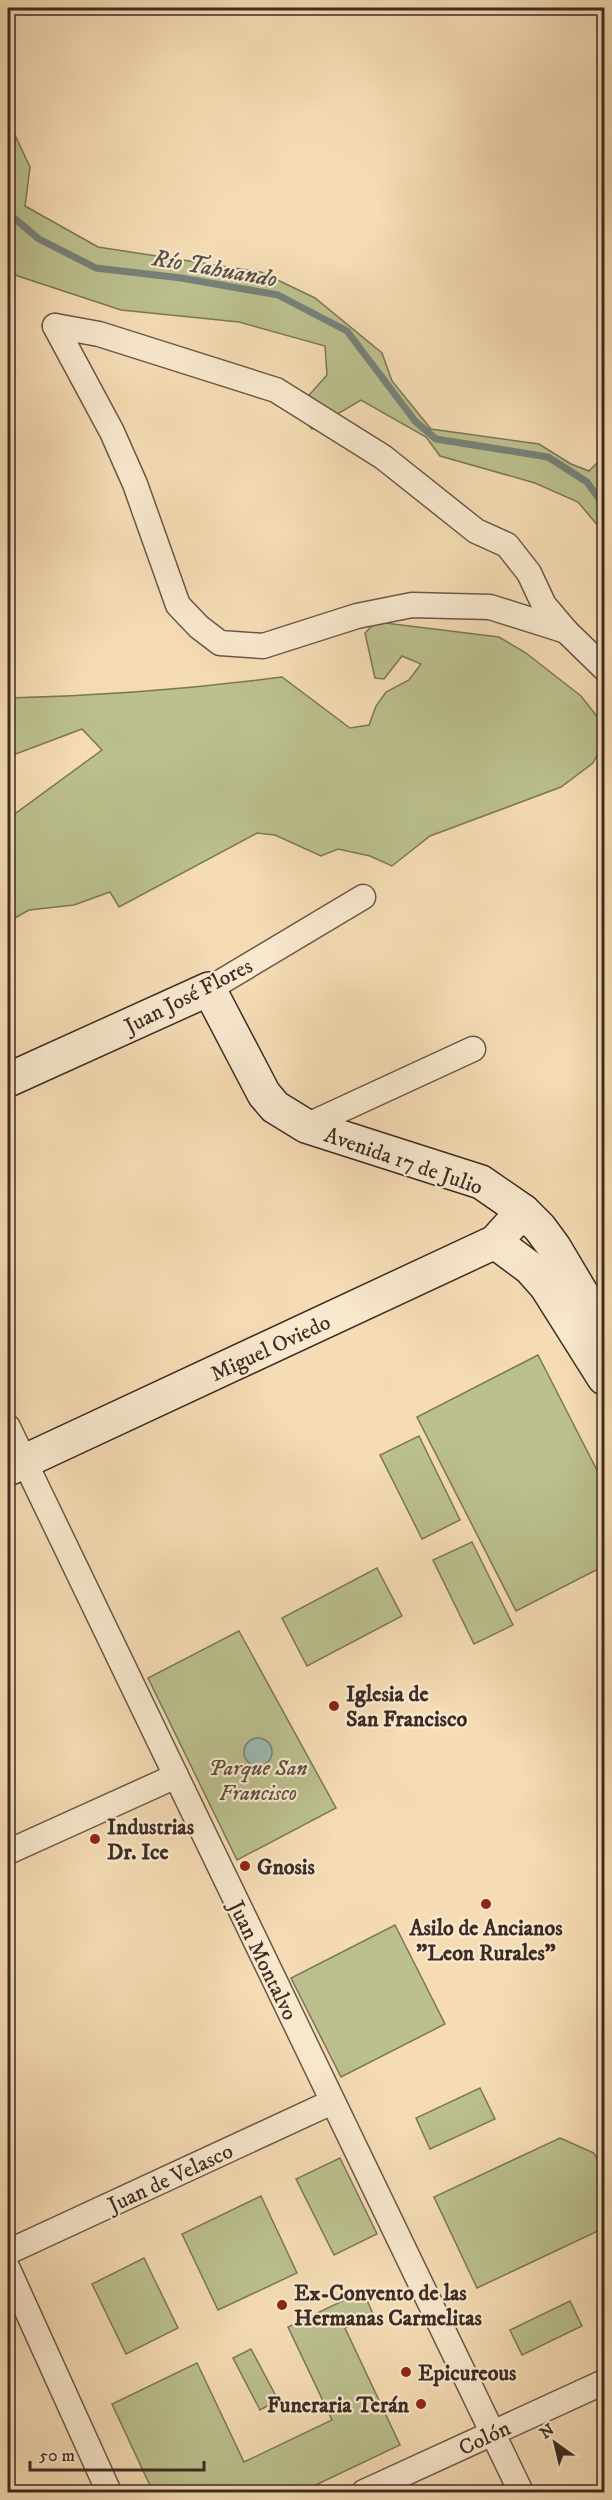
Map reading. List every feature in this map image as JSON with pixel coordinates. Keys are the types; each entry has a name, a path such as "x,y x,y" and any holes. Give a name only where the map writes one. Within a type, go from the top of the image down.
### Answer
{"street":[{"path":"566,631 490,607 412,605 357,616 262,646 220,643 199,627 178,605 135,484 112,432 55,326 99,334 276,390 383,457 476,531 507,545 529,573 544,604 566,631 604,668"},
{"name":"Juan José Flores","path":"8,1080 209,989 363,897"},
{"name":"Avenida 17 de Julio","path":"209,989 264,1094 275,1107 306,1126 481,1182 523,1211 554,1247 604,1331"},
{"path":"306,1126 473,1049"},
{"name":"Miguel Oviedo","path":"16,1465 495,1242 523,1211"},
{"path":"495,1242 531,1268 546,1286 604,1378"},
{"name":"Juan Montalvo","path":"8,1427 16,1465 176,1776 521,2493"},
{"path":"8,1852 176,1776"},
{"name":"Juan de Velasco","path":"8,2252 332,2102"},
{"path":"8,2269 109,2493"},
{"name":"Colón","path":"364,2493 604,2382"}],"green space":[{"path":"8,120 30,167 25,206 98,247 261,272 315,298 382,353 392,381 431,429 539,444 571,464 589,471 598,462 604,434 604,533 578,502 535,483 440,456 426,437 361,400 312,429 295,411 327,375 325,346 239,322 121,310 15,275 8,267"},
{"path":"385,623 499,637 526,653 581,696 599,719 604,741 593,763 561,787 430,836 392,866 370,856 338,849 321,856 275,835 257,833 119,907 110,892 74,905 29,910 8,922 8,819 102,750 82,729 8,757 8,698 145,691 282,677 350,728 369,725 376,706 386,692 409,680 421,664 402,656 384,679 375,678 365,633 373,625"},
{"path":"538,1355 604,1484 604,1566 516,1611 417,1417"},
{"path":"419,1436 460,1520 422,1539 380,1455"},
{"path":"472,1542 513,1625 474,1644 433,1560"},
{"path":"377,1568 402,1616 307,1666 282,1618"},
{"name":"Parque San Francisco","path":"239,1631 336,1808 237,1860 148,1678"},
{"path":"395,1925 445,2024 341,2077 291,1978"},
{"path":"480,2088 495,2119 430,2149 416,2118"},
{"path":"560,2138 594,2153 604,2175 604,2216 598,2231 477,2288 434,2197"},
{"path":"340,2158 377,2234 334,2255 296,2179"},
{"path":"261,2196 297,2273 218,2310 182,2234"},
{"path":"144,2258 178,2328 126,2354 92,2284"},
{"path":"363,2291 373,2314 345,2328 400,2445 301,2492 153,2492 112,2404 197,2363 244,2462 332,2420 288,2327"},
{"path":"570,2301 582,2326 522,2355 510,2330"},
{"path":"251,2349 278,2400 260,2410 233,2358"}],"water":[{"path":"258,1738 268,1742 272,1752 268,1762 258,1766 248,1762 244,1752 248,1742"}],"waterway":[{"name":"Río Tahuando","path":"8,213 39,239 96,268 181,278 278,295 347,331 415,421 436,439 548,457 587,482 604,506"}],"place":[{"name":"Iglesia de San Francisco","path":"334,1706"},
{"name":"Industrias Dr. Ice","path":"95,1839"},
{"name":"Gnosis","path":"245,1866"},
{"name":"Asilo de Ancianos \"Leon Rurales\"","path":"486,1904"},
{"name":"Ex-Convento de las Hermanas Carmelitas","path":"282,2305"},
{"name":"Epicureous","path":"406,2372"},
{"name":"Funeraria Terán","path":"421,2404"}]}
